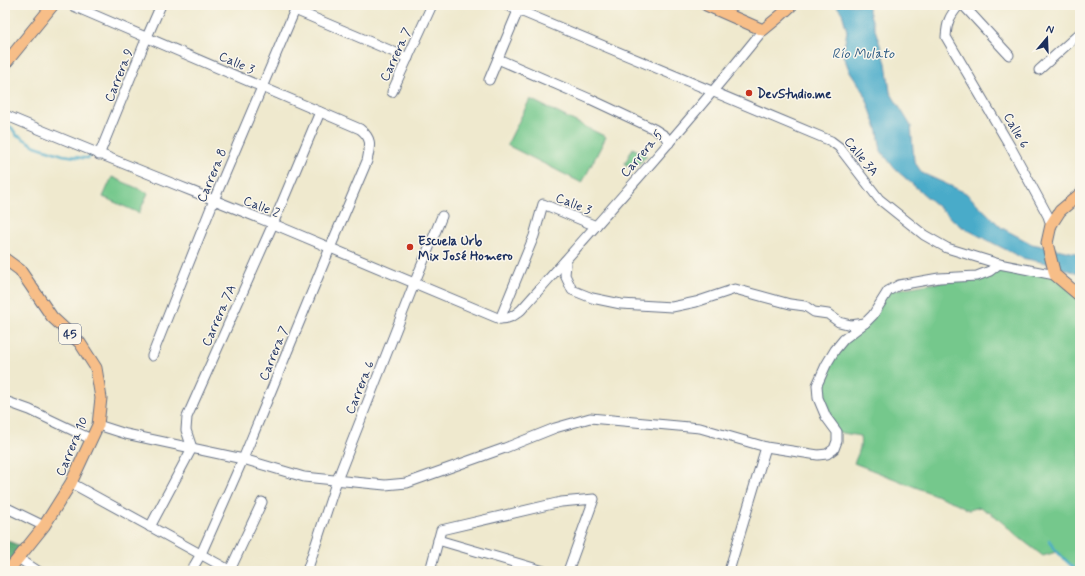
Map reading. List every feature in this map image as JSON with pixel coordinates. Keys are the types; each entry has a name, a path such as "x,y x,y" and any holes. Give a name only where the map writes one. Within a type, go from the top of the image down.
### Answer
{"main road":[{"path":"5,64 54,5"},
{"path":"706,5 763,30"},
{"name":"Carrera 5","path":"763,30 792,5"},
{"path":"1080,194 1060,211 1051,225 1048,243 1054,273 1080,296"},
{"name":"Carrera 10","path":"5,259 20,270 52,317 80,343 96,368 101,398 98,425 71,484 44,526"},
{"name":"45","path":"8,571 44,526"}],"street":[{"name":"Calle 3","path":"71,5 360,129 370,140 370,149 367,161"},
{"name":"Carrera 9","path":"99,155 161,5"},
{"name":"Carrera 7","path":"392,92 432,5"},
{"name":"Calle 3A","path":"506,5 520,7 714,92 832,141 839,147 879,199 924,235 947,248 999,264 1054,273"},
{"name":"Calle 6","path":"959,5 951,15 946,25 946,37 1010,146 1048,216 1051,225"},
{"path":"963,5 1009,56"},
{"path":"296,7 408,58"},
{"name":"Carrera 8","path":"152,356 214,200 296,7"},
{"path":"489,80 520,7"},
{"name":"Carrera 5","path":"510,318 521,310 714,92 763,30"},
{"path":"1039,70 1080,33"},
{"path":"498,59 654,129 665,136 669,143"},
{"name":"Carrera 7A","path":"192,448 186,430 187,417 273,224 320,112"},
{"name":"Calle 2","path":"5,115 99,155 273,224 500,319 510,318"},
{"name":"Carrera 7","path":"191,571 202,554 243,459 367,161"},
{"name":"Calle 3","path":"500,319 534,236 543,204 596,226"},
{"name":"Carrera 6","path":"307,571 337,480 442,216"},
{"path":"565,261 565,275 572,290 592,298 621,304 672,307 696,302 735,289 790,304 805,306 814,312 828,314 838,322 851,325 865,323"},
{"path":"98,425 126,434 243,459 304,477 385,485 407,483 505,448 555,428 590,418 700,428 766,447 818,455 827,454 834,450 838,432 826,417 818,398 817,385 826,364 844,339 873,315 888,291 894,286 939,278 977,276 990,271 999,264"},
{"path":"5,401 30,410 91,440"},
{"path":"729,571 766,447"},
{"path":"150,527 192,448"},
{"path":"71,484 202,554 230,571 262,502"},
{"path":"430,571 441,530 561,502 594,499 568,571"},
{"path":"5,507 44,526"},
{"path":"438,540 544,571"},
{"path":"18,558 38,571"}],"green space":[{"path":"530,99 606,137 582,183 507,145"},
{"path":"633,148 647,156 634,168 628,167 625,163"},
{"path":"112,177 148,193 139,213 103,197"},
{"path":"999,264 1055,275 1080,296 1080,571 1077,571 1056,552 1043,556 995,516 980,507 969,510 956,503 854,463 860,447 860,436 837,432 818,398 826,365 835,350 865,323 888,291 977,276"},
{"path":"5,540 21,546 5,567"}],"water":[{"name":"Río Mulato","path":"836,5 867,5 886,63 890,92 911,126 914,161 922,173 966,193 1002,228 1032,244 1080,254 1080,274 1046,263 1022,258 960,226 895,169 881,151 878,132 864,92 849,70 843,54 847,31 842,13"}],"waterway":[{"path":"5,123 12,128 17,136 35,146 63,155 83,158 88,158 91,155"},
{"path":"1049,540 1056,551 1077,571"}],"place":[{"name":"DevStudio.me","path":"749,93"},
{"name":"Escuela Urb Mix José Homero","path":"410,247"}]}
